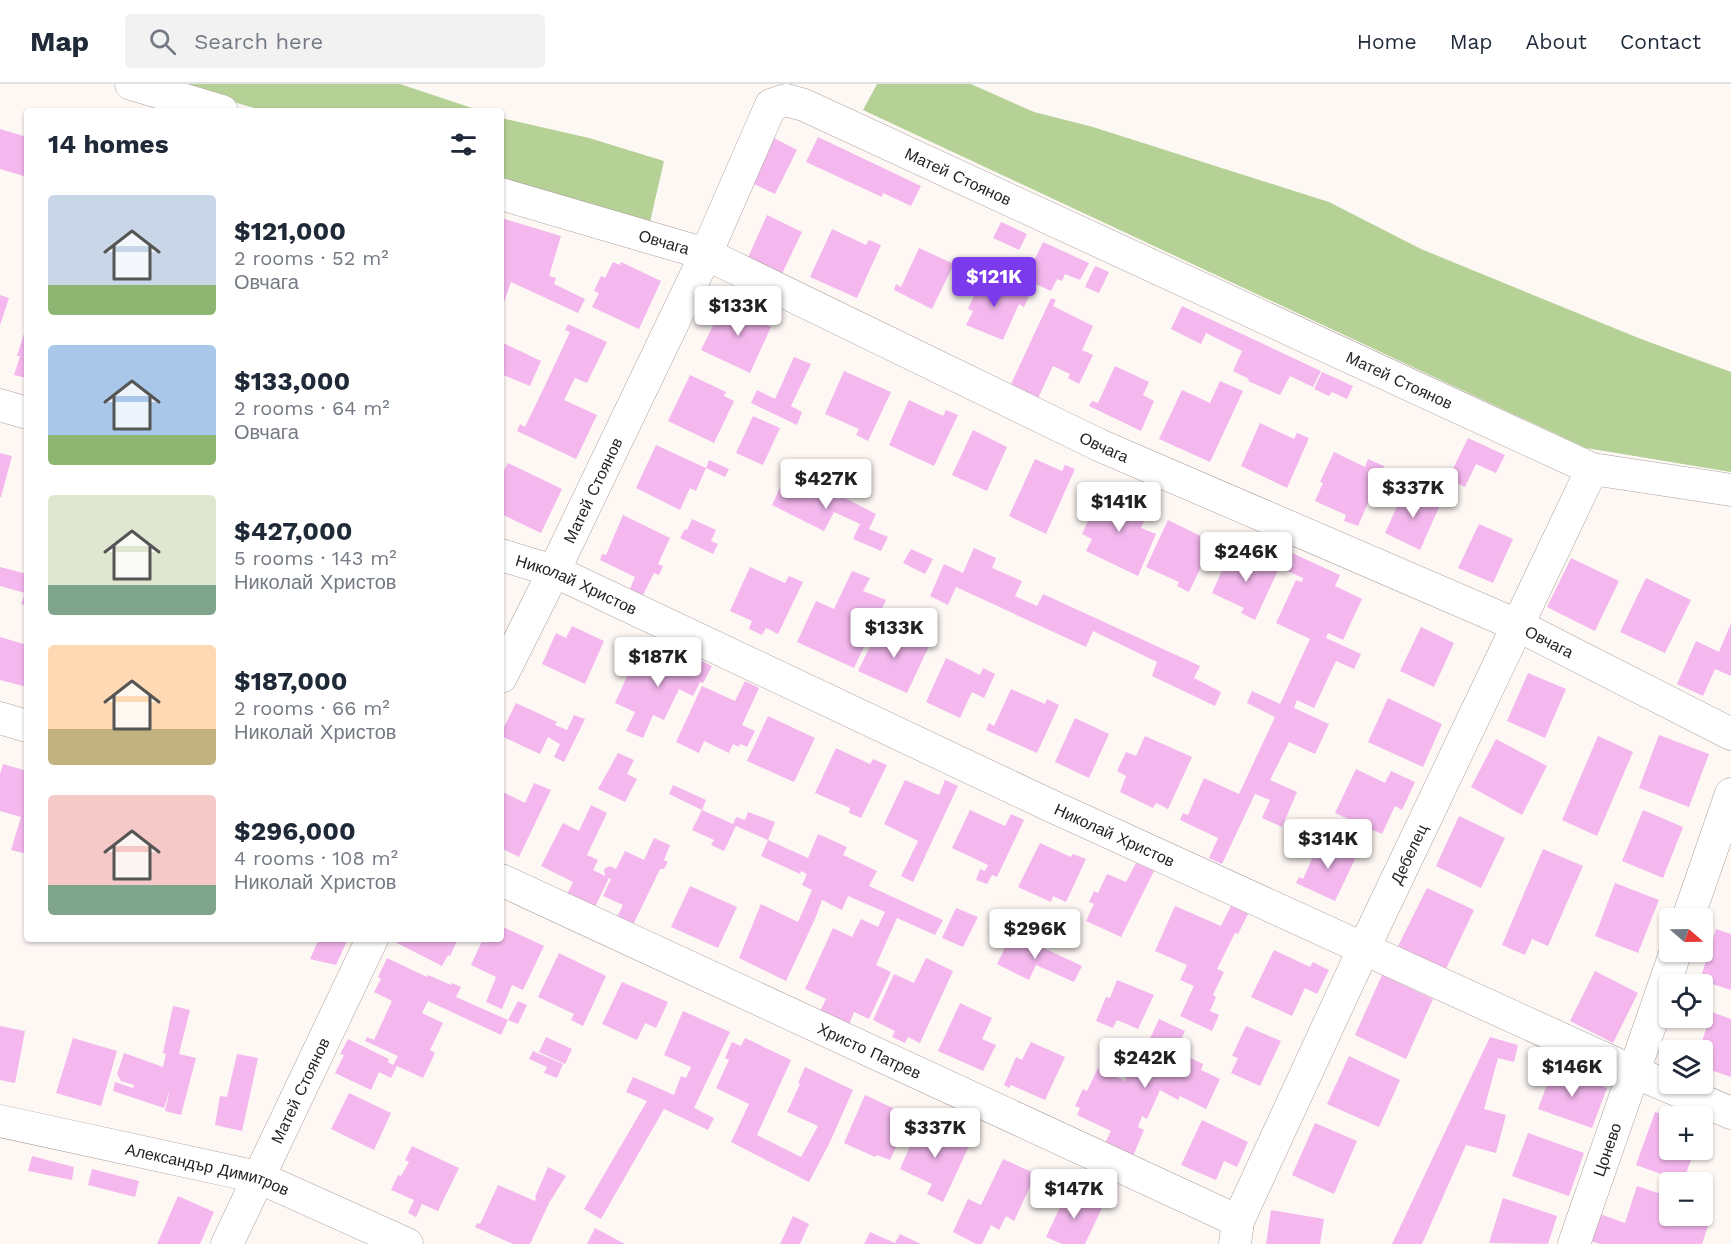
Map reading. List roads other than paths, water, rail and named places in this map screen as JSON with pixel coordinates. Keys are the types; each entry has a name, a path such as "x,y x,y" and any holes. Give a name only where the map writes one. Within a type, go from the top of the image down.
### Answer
{"street":[{"path":"131,84 212,108"},
{"name":"Матей Стоянов","path":"504,671 706,254 771,105 786,100 804,105 1592,469 1731,490"},
{"name":"Овчага","path":"504,195 706,254 1099,445 1519,626 1731,734"},
{"path":"0,405 24,412"},
{"name":"Дебелец","path":"1237,1233 1364,948 1592,469"},
{"name":"Николай Христов","path":"504,556 554,571 1036,799 1634,1072 1731,1113"},
{"path":"0,718 24,725"},
{"path":"1691,908 1731,794"},
{"name":"Христо Патрев","path":"504,881 1237,1233"},
{"name":"Матей Стоянов","path":"227,1244 371,942"},
{"name":"Цонево","path":"1574,1244 1672,962"},
{"name":"Александър Димитров","path":"0,1121 258,1177 407,1244"}]}
